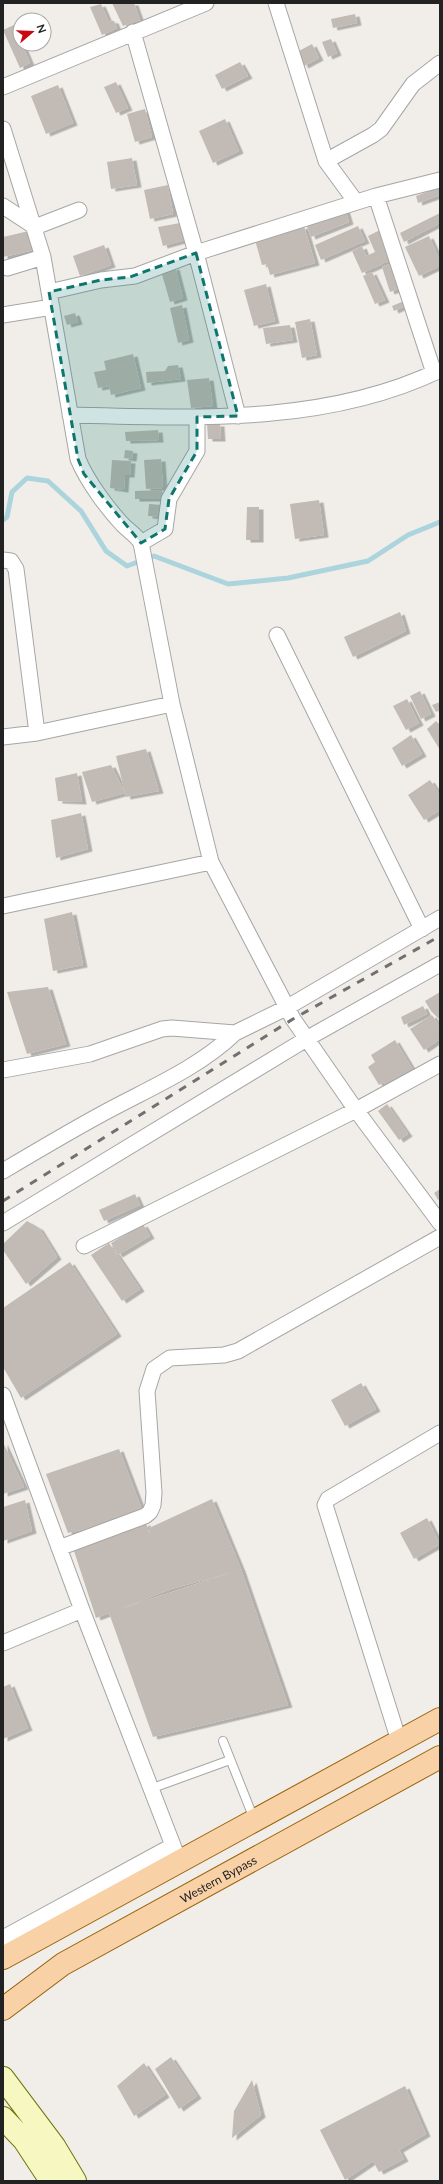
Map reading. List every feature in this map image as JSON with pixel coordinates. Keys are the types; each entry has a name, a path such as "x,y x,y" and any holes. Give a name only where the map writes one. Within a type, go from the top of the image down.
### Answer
{"main road":[{"path":"3,1958 176,1853 254,1820 440,1719"},
{"name":"Western Bypass","path":"3,2009 63,1964 440,1757"},
{"path":"3,2078 54,2146 75,2181"},
{"path":"3,2118 24,2140 51,2181"}],"street":[{"path":"3,87 132,32 206,3"},
{"path":"276,3 326,161 356,202"},
{"path":"132,32 196,253 238,416"},
{"path":"326,161 381,129 413,84 440,63"},
{"path":"3,132 43,257 78,459 84,474 124,526 136,535 140,543 172,704 211,862 286,1008 356,1110 440,1223"},
{"path":"3,315 50,300 101,280 130,277 196,253 356,202 440,180"},
{"path":"70,415 197,417 238,416 330,405 386,392 437,371 376,196"},
{"path":"3,206 34,227"},
{"path":"34,227 79,210"},
{"path":"7,268 43,257"},
{"path":"140,543 165,529 169,499 197,451 197,417"},
{"path":"3,560 11,561 16,569 37,733"},
{"path":"277,635 422,929"},
{"path":"3,737 37,733 172,704"},
{"path":"3,906 211,862"},
{"path":"3,1171 101,1114 166,1081 206,1057 235,1033 286,1008 440,918"},
{"path":"3,1223 308,1038 440,964"},
{"path":"3,1070 90,1054 162,1029 172,1028 235,1033"},
{"path":"84,1246 356,1110 440,1064"},
{"path":"59,1548 145,1516 150,1512 154,1493 147,1391 154,1369 170,1358 224,1355 238,1351 440,1237"},
{"path":"3,1395 82,1610 176,1853 3,1938"},
{"path":"399,1741 325,1505 328,1499 440,1433"},
{"path":"3,1643 82,1610"}],"lane":[{"path":"223,1741 254,1820"},
{"path":"150,1789 230,1760"}],"highlighted area":[{"path":"196,253 238,416 197,417 197,451 169,499 165,529 141,543 84,474 78,459 49,292 101,280 130,277"}],"building":[{"path":"112,3 134,3 140,20 123,26"},
{"path":"101,4 108,20 114,21 117,28 102,35 90,7"},
{"path":"355,14 357,23 333,28 331,19"},
{"path":"12,26 12,50 3,30"},
{"path":"331,39 337,53 328,57 322,42"},
{"path":"312,44 319,58 304,66 297,52"},
{"path":"13,52 25,52 30,63 20,68"},
{"path":"240,62 248,76 222,89 215,75"},
{"path":"116,82 128,108 116,113 104,87"},
{"path":"58,85 73,123 46,134 31,96"},
{"path":"145,109 152,137 135,142 127,114"},
{"path":"225,119 239,151 213,163 199,131"},
{"path":"132,158 137,185 111,189 107,162"},
{"path":"168,185 173,214 150,219 144,190"},
{"path":"440,187 440,195 418,203 416,196"},
{"path":"345,209 349,222 311,237 306,224"},
{"path":"440,213 440,223 404,242 400,233"},
{"path":"180,223 185,240 163,246 158,227"},
{"path":"304,226 315,263 270,275 267,264 262,265 255,240"},
{"path":"358,226 365,241 321,260 315,245"},
{"path":"380,230 393,259 362,273 352,251 362,246 366,256 375,252 368,236"},
{"path":"29,231 34,250 3,257 3,237"},
{"path":"429,236 440,261 440,266 419,276 405,247"},
{"path":"104,245 111,265 80,276 73,256"},
{"path":"392,263 401,288 390,292 382,267"},
{"path":"175,267 183,298 170,302 161,271"},
{"path":"372,272 385,300 375,304 363,276"},
{"path":"266,284 275,321 254,326 244,290"},
{"path":"404,301 405,306 394,311 392,306"},
{"path":"182,305 189,340 178,343 170,308"},
{"path":"75,313 78,322 67,325 64,316"},
{"path":"310,319 317,355 302,358 295,322"},
{"path":"290,325 293,340 266,344 263,328"},
{"path":"133,354 141,388 111,395 109,386 98,388 94,372 106,370 104,361"},
{"path":"178,365 181,379 147,383 146,372 165,371 168,366"},
{"path":"209,378 213,406 191,408 187,380"},
{"path":"207,424 220,424 221,439 208,439"},
{"path":"158,430 159,440 126,441 125,432"},
{"path":"125,450 133,451 132,459 124,458"},
{"path":"161,459 163,488 146,489 144,460"},
{"path":"112,460 131,461 130,475 125,475 124,490 110,488"},
{"path":"162,490 162,499 135,499 135,491"},
{"path":"319,500 324,535 295,539 290,504"},
{"path":"149,504 163,505 162,517 148,516"},
{"path":"247,507 259,507 259,540 246,540"},
{"path":"400,612 406,631 353,657 344,637"},
{"path":"420,691 431,714 421,719 410,696"},
{"path":"407,699 419,723 406,730 393,706"},
{"path":"440,702 440,710 436,712 432,705"},
{"path":"436,721 440,725 440,750 427,729"},
{"path":"411,735 422,754 402,766 392,748"},
{"path":"146,749 159,791 126,797 116,756"},
{"path":"111,765 125,793 92,802 82,772"},
{"path":"77,773 82,802 58,801 55,778"},
{"path":"430,780 440,795 440,810 424,820 408,795"},
{"path":"81,813 88,849 56,858 51,820"},
{"path":"72,912 83,965 53,971 44,919"},
{"path":"48,987 66,1044 27,1054 7,992"},
{"path":"440,992 440,1020 431,1011 425,1001"},
{"path":"423,1006 427,1014 404,1025 401,1017"},
{"path":"432,1015 440,1027 440,1039 424,1050 410,1029"},
{"path":"395,1040 413,1070 387,1087 384,1082 379,1085 368,1067 375,1062 371,1055"},
{"path":"387,1104 408,1134 399,1140 378,1111"},
{"path":"440,1189 440,1198 438,1200 434,1193"},
{"path":"135,1194 140,1205 104,1221 99,1210"},
{"path":"27,1221 39,1228 57,1257 26,1284 3,1250 3,1244"},
{"path":"143,1224 150,1236 118,1255 111,1243"},
{"path":"109,1243 140,1289 122,1301 91,1255"},
{"path":"70,1262 117,1334 21,1398 3,1367 3,1308"},
{"path":"361,1383 376,1409 345,1426 331,1400"},
{"path":"3,1442 24,1487 3,1494"},
{"path":"119,1449 144,1515 68,1533 46,1474"},
{"path":"212,1499 241,1569 288,1705 153,1737 109,1613 96,1618 74,1551 146,1523 150,1535 149,1528","holes":["233,1572 117,1610 171,1589"]},
{"path":"25,1500 32,1531 3,1541 3,1507"},
{"path":"427,1518 440,1544 414,1559 400,1533"},
{"path":"10,1684 28,1728 3,1739 3,1687"},
{"path":"171,2057 197,2096 179,2109 155,2069"},
{"path":"144,2063 165,2095 134,2116 117,2086"},
{"path":"252,2080 261,2115 232,2138 234,2111"},
{"path":"405,2086 426,2134 399,2150 404,2159 379,2172 373,2161 345,2180 320,2130"}],"waterway":[{"path":"3,520 7,517 12,492 27,478 48,481 81,511 106,551 127,566 154,556 228,584 288,578 368,561 408,535 440,522"}],"railway":[{"path":"3,1201 293,1019 440,936"}]}
